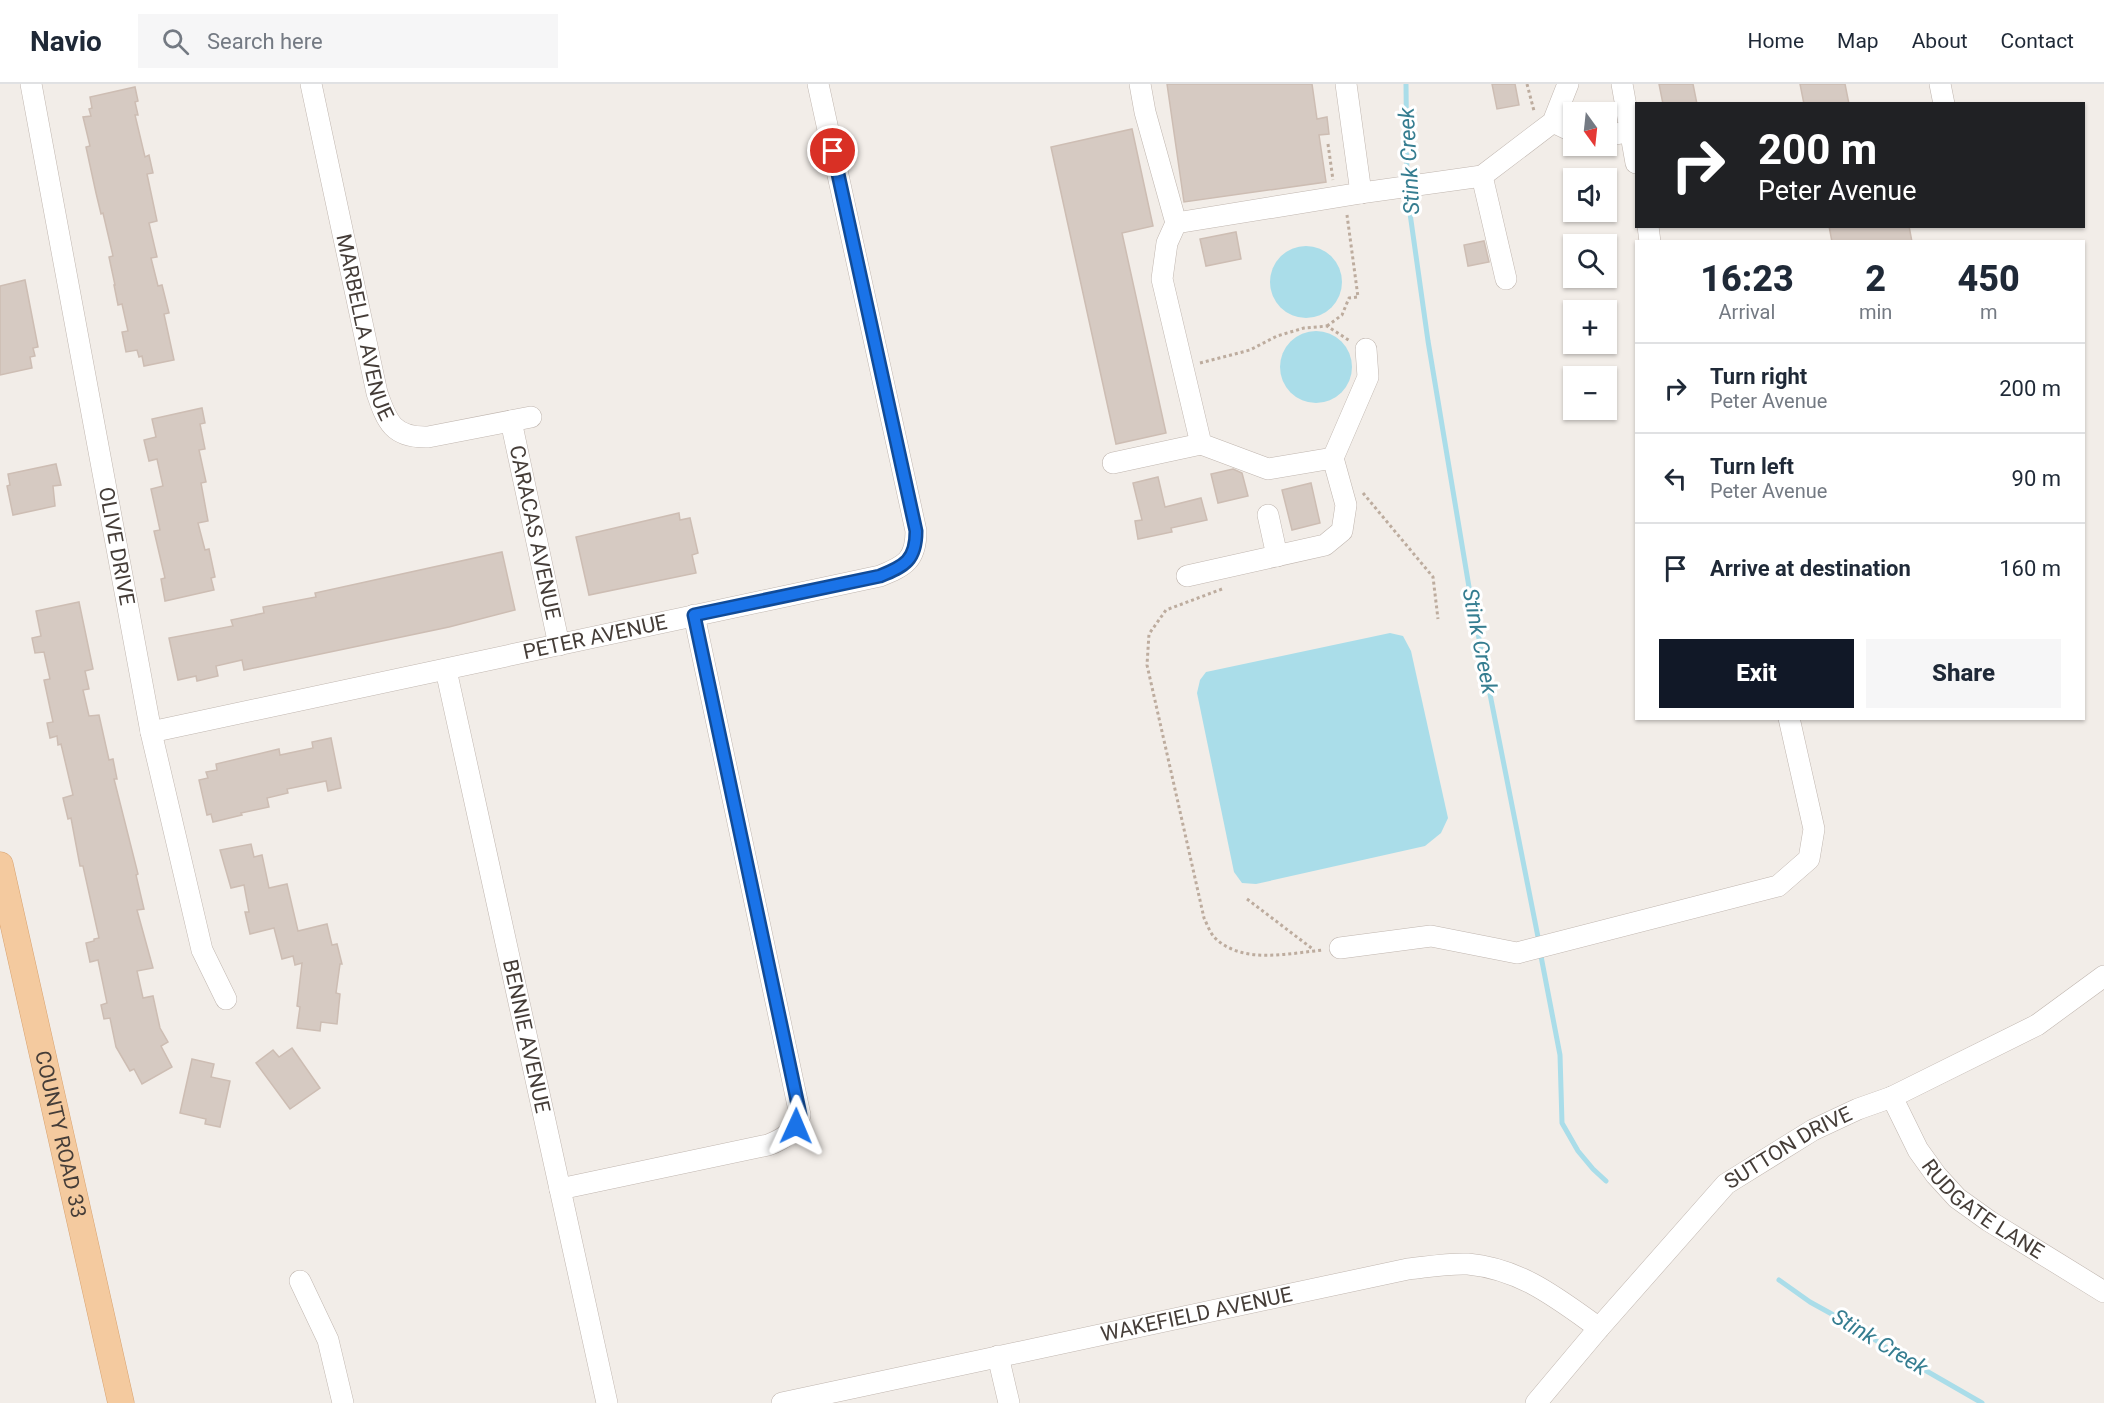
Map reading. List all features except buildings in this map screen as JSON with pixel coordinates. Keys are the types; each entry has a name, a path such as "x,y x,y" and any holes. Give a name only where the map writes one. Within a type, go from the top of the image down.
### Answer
{"main road":[{"name":"COUNTY ROAD 33","path":"0,865 121,1403"}],"street":[{"name":"OLIVE DRIVE","path":"31,84 151,732 202,950 226,999"},
{"name":"MARBELLA AVENUE","path":"311,84 377,393 386,417 397,431 412,438 521,419"},
{"name":"PETER AVENUE","path":"151,732 880,576 904,564 913,555 916,531 818,84"},
{"path":"1140,84 1145,112 1176,223 1167,243 1162,279 1201,444"},
{"path":"1346,84 1347,195"},
{"path":"1176,223 1482,176 1546,127 1568,84"},
{"path":"1622,84 1635,157"},
{"path":"1940,84 1944,102"},
{"path":"1546,127 1563,130"},
{"path":"1617,134 1631,131"},
{"path":"1482,176 1506,279"},
{"path":"1187,576 1325,545 1342,531 1346,506 1333,458 1368,377 1366,353"},
{"name":"CARACAS AVENUE","path":"521,419 559,645"},
{"path":"1113,463 1201,444 1268,469 1333,458"},
{"path":"1268,515 1276,556"},
{"path":"560,1189 768,1145 791,1133 800,1115 694,615"},
{"name":"BENNIE AVENUE","path":"446,670 607,1403"},
{"path":"1340,948 1431,936 1517,953 1778,886 1809,859 1814,829 1789,720"},
{"name":"SUTTON DRIVE","path":"1536,1403 1726,1184 1813,1130 1858,1109 1892,1097 2037,1025 2104,976"},
{"name":"RUDGATE LANE","path":"1892,1097 1918,1150 1957,1198 1989,1221 2104,1292"},
{"name":"WAKEFIELD AVENUE","path":"782,1403 1408,1269 1466,1264 1495,1269 1523,1278 1559,1299 1599,1328"},
{"path":"300,1281 328,1340 344,1403"},
{"path":"998,1356 1009,1403"}],"path":[{"path":"1527,84 1546,127"},
{"path":"1183,368 1250,350 1277,336 1304,328 1327,326 1342,315 1349,298 1358,297 1347,195 1328,144"},
{"path":"1327,326 1366,353"},
{"path":"1341,487 1353,485 1368,497 1433,578 1438,619"},
{"path":"1235,566 1237,578 1219,591 1166,609 1149,634 1147,665 1204,918 1215,938 1240,954 1274,955 1340,948"},
{"path":"1247,899 1315,951"}],"water":[{"path":"1306,246 1326,252 1336,262 1342,282 1336,302 1326,312 1306,318 1286,312 1276,302 1270,282 1276,262 1286,252"},
{"path":"1316,331 1336,337 1346,347 1352,367 1346,387 1336,397 1316,403 1296,397 1286,387 1280,367 1286,347 1296,337"},
{"path":"1390,633 1403,636 1411,651 1448,818 1441,833 1425,846 1256,884 1242,883 1234,872 1197,693 1200,680 1206,672"}],"waterway":[{"name":"Stink Creek","path":"1406,84 1407,182"},
{"name":"Stink Creek","path":"1407,192 1428,341 1470,593 1539,942"},
{"name":"Stink Creek","path":"1540,951 1560,1055 1562,1123 1578,1151 1606,1181"},
{"name":"Stink Creek","path":"1779,1280 1810,1302 1982,1403"}],"route":[{"path":"796,1126 800,1115 694,615 880,576 904,564 913,555 916,545 916,531 833,151"}]}
